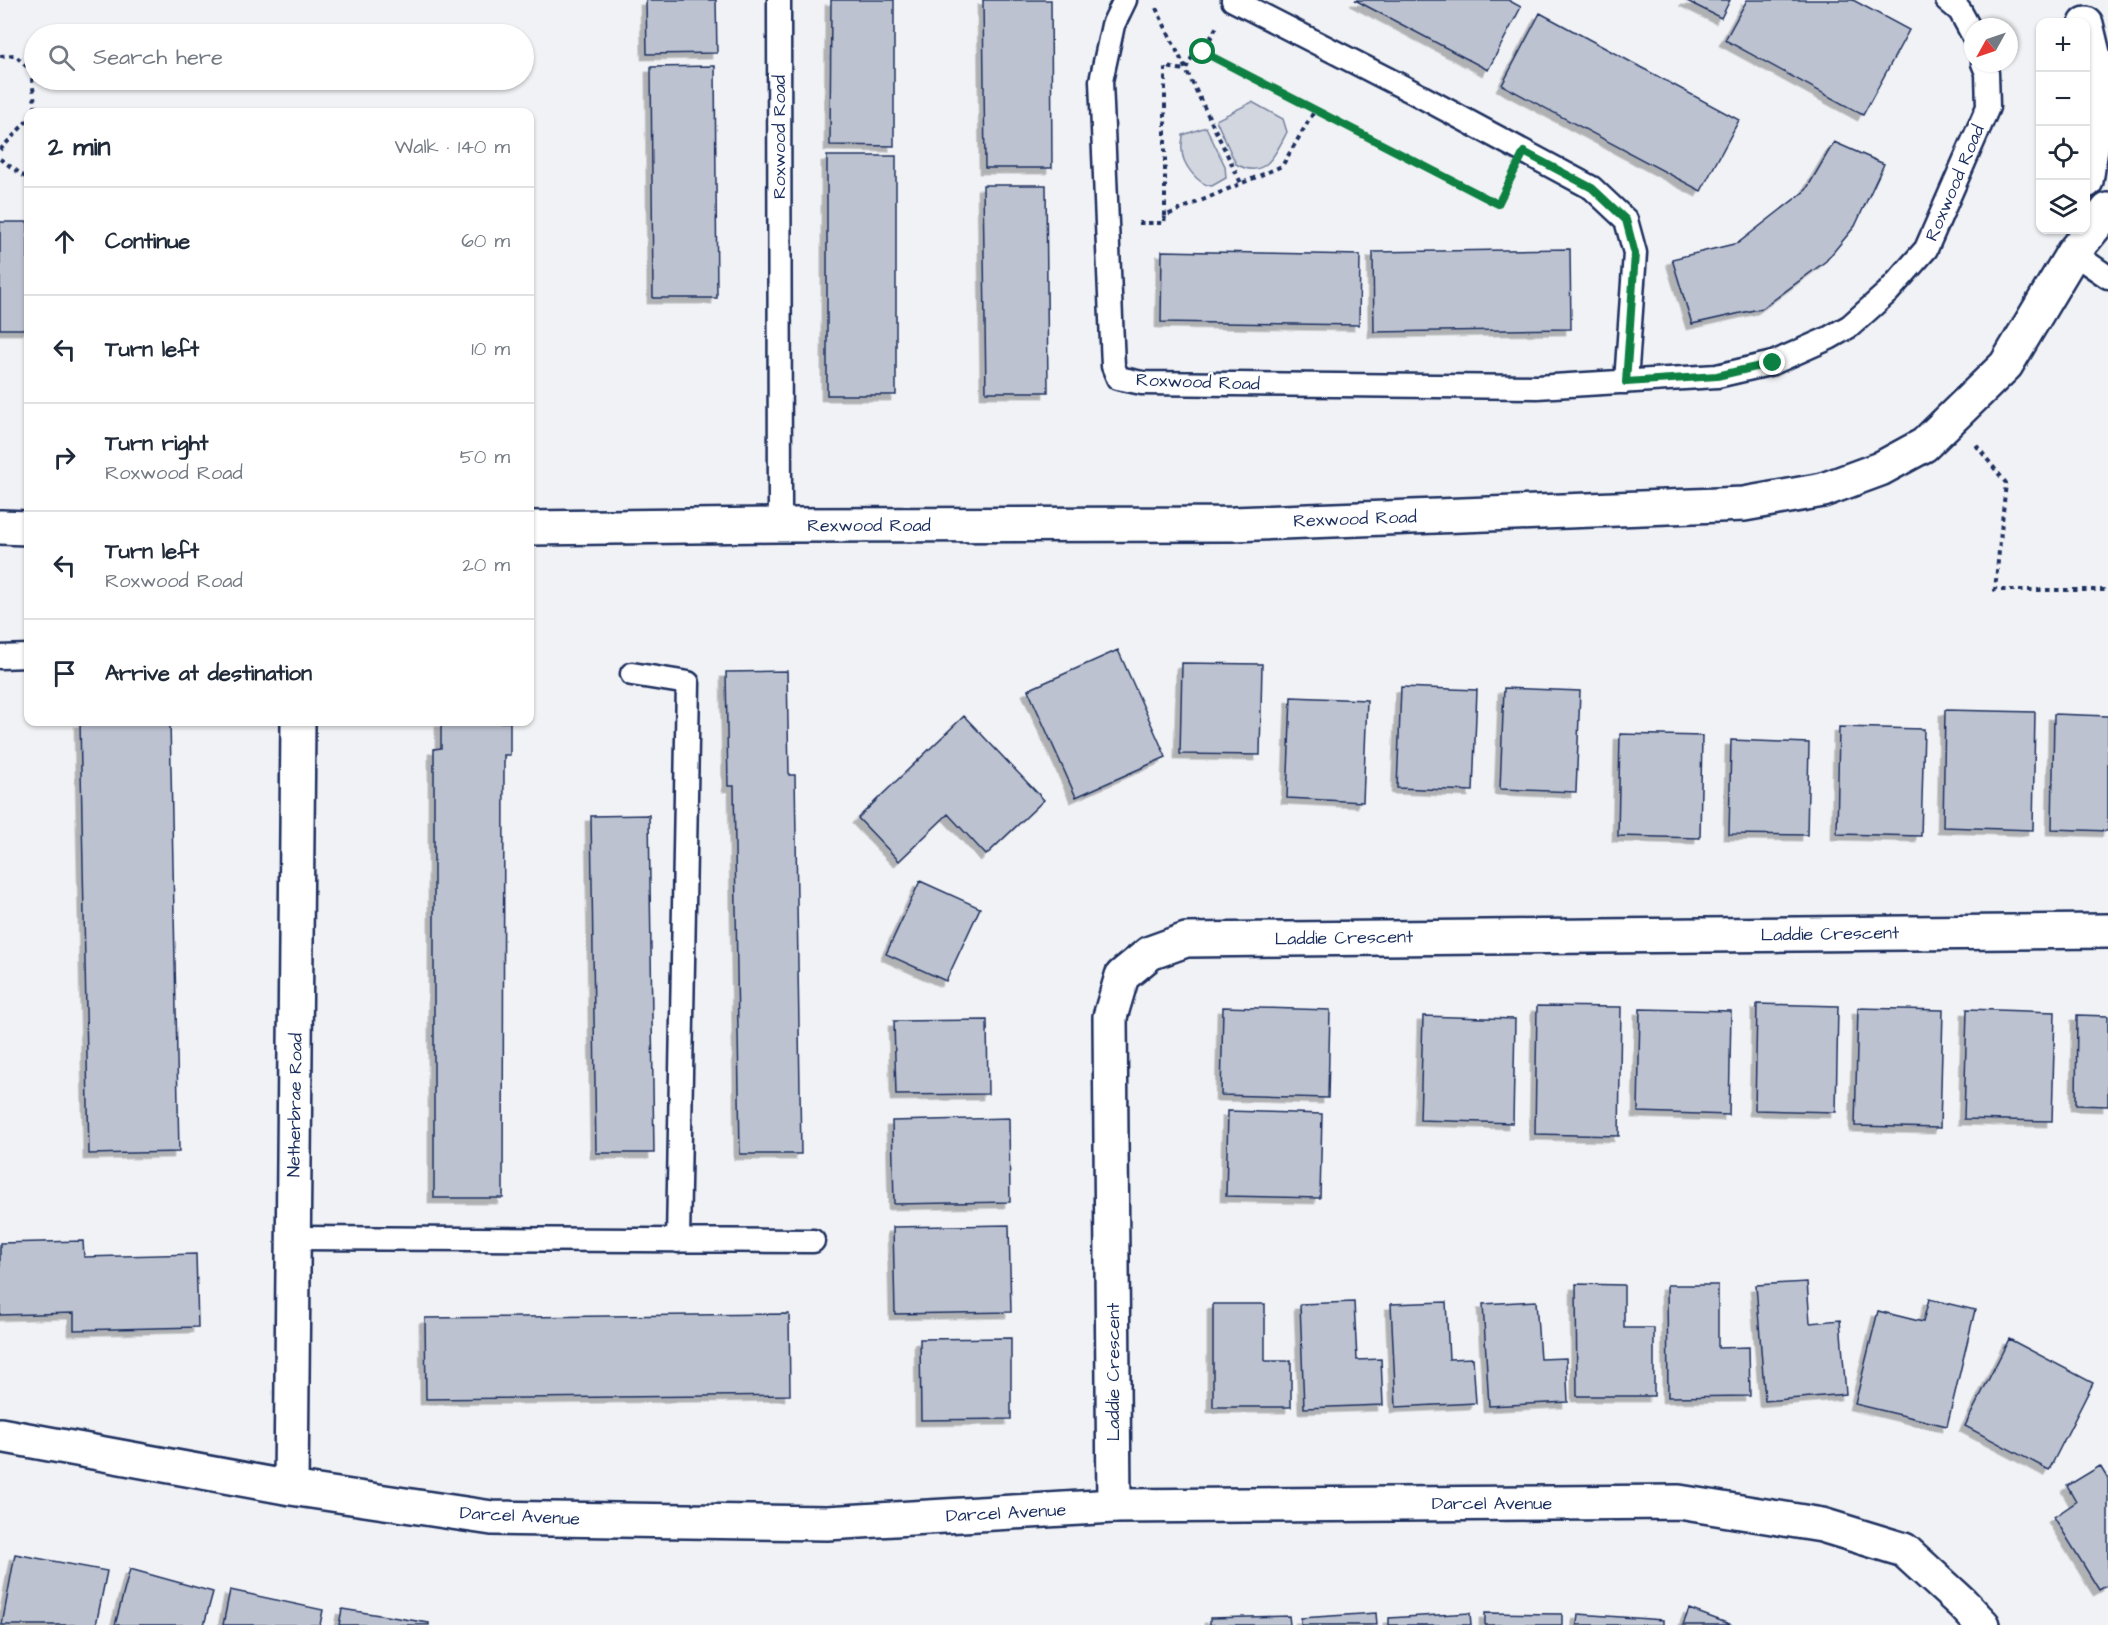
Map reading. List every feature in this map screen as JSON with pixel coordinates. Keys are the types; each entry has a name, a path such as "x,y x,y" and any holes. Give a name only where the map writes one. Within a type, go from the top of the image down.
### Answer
{"street":[{"path":"2080,0 2084,18"},
{"path":"2085,180 2094,130 2096,66 2090,43"},
{"path":"2094,130 2108,101"},
{"name":"Rexwood Road","path":"534,528 1233,524 1744,504 1823,490 1880,469 1924,445 2006,365 2075,241 2108,210"},
{"path":"0,527 24,528"},
{"name":"Netherbrae Road","path":"291,1488 298,726"},
{"name":"Laddie Crescent","path":"1114,1506 1110,1017 1122,976 1150,953 1186,940 2108,931"},
{"name":"Darcel Avenue","path":"0,1435 291,1488 492,1518 827,1523 1114,1506 1680,1502 1822,1525 1904,1550 1983,1625"}],"lane":[{"name":"Roxwood Road","path":"779,0 780,525"},
{"name":"Roxwood Road","path":"1125,0 1113,25 1101,81 1113,366 1118,378 1142,383 1537,387 1717,376 1773,363 1840,332 1888,292 1926,249 1988,106 1987,72"},
{"path":"1233,0 1413,92 1592,188 1626,220 1635,254 1626,382"},
{"path":"1947,0 1960,11 1964,18"},
{"path":"2075,241 2108,277"},
{"path":"0,657 24,656"},
{"path":"632,674 688,683 678,1240"},
{"path":"294,1238 813,1241"}],"path":[{"path":"1152,0 1241,183"},
{"path":"1203,52 1233,0"},
{"path":"1185,70 1197,48 1498,204 1524,152"},
{"path":"0,56 15,55 24,62"},
{"path":"1107,224 1164,223 1165,67 1185,70"},
{"path":"34,90 36,108"},
{"path":"1165,216 1282,166 1315,110"},
{"path":"0,150 24,124"},
{"path":"0,159 24,176"},
{"path":"1953,417 2006,483 1995,590 2108,590"}],"shaded area":[{"path":"1252,102 1283,119 1287,132 1274,156 1262,167 1255,169 1236,164 1216,120"},
{"path":"1206,127 1225,166 1226,178 1212,186 1201,182 1192,173 1183,156 1182,148 1183,135"}],"building":[{"path":"646,0 716,0 717,53 647,54"},
{"path":"831,0 894,0 894,146 830,145"},
{"path":"983,0 1051,0 1052,168 985,168"},
{"path":"1355,0 1508,0 1521,7 1488,70"},
{"path":"1685,0 1730,0 1721,18"},
{"path":"1747,0 1853,0 1909,30 1863,115 1725,40"},
{"path":"1540,13 1739,120 1701,191 1502,85"},
{"path":"715,66 717,298 653,298 651,67"},
{"path":"1834,142 1884,164 1855,226 1826,261 1763,308 1692,324 1672,259 1738,243 1806,190"},
{"path":"827,156 896,156 896,395 827,395"},
{"path":"983,185 1046,185 1048,392 986,392"},
{"path":"0,222 24,222 24,329 0,329"},
{"path":"1570,249 1571,329 1374,332 1373,252"},
{"path":"1162,251 1360,255 1359,325 1161,322"},
{"path":"1118,650 1166,757 1076,797 1028,690"},
{"path":"1182,663 1262,664 1260,755 1180,754"},
{"path":"787,671 789,775 795,775 801,1154 740,1154 734,786 728,786 726,672"},
{"path":"1401,687 1477,690 1473,791 1397,788"},
{"path":"1504,688 1580,691 1576,792 1500,789"},
{"path":"1291,697 1367,700 1363,802 1287,798"},
{"path":"1945,710 2035,712 2033,830 1943,827"},
{"path":"2054,714 2108,716 2108,831 2052,829"},
{"path":"964,716 1044,800 986,855 948,814 899,861 858,818"},
{"path":"80,726 170,726 179,1152 89,1154"},
{"path":"441,726 510,726 510,755 504,755 503,1198 434,1198 434,749 441,748"},
{"path":"1839,727 1924,729 1921,836 1837,834"},
{"path":"1620,734 1702,736 1700,838 1618,836"},
{"path":"1731,740 1809,743 1807,835 1729,834"},
{"path":"649,815 654,1153 596,1153 591,816"},
{"path":"920,881 980,908 946,981 886,954"},
{"path":"1757,1004 1838,1006 1836,1112 1755,1110"},
{"path":"1537,1006 1621,1007 1619,1136 1535,1134"},
{"path":"1223,1007 1330,1010 1328,1098 1221,1095"},
{"path":"1858,1008 1943,1010 1940,1128 1855,1126"},
{"path":"1640,1009 1731,1011 1729,1115 1638,1112"},
{"path":"1967,1009 2055,1012 2052,1121 1964,1119"},
{"path":"2077,1015 2108,1016 2108,1106 2076,1105"},
{"path":"1423,1016 1515,1019 1513,1123 1420,1120"},
{"path":"987,1020 988,1094 896,1095 894,1021"},
{"path":"1228,1111 1322,1114 1320,1198 1226,1196"},
{"path":"1009,1118 1010,1202 894,1204 892,1121"},
{"path":"1009,1225 1011,1312 895,1314 893,1227"},
{"path":"83,1241 84,1257 196,1254 198,1327 74,1330 74,1313 0,1315 0,1243"},
{"path":"1807,1282 1810,1323 1840,1320 1846,1394 1765,1401 1756,1285"},
{"path":"1576,1284 1624,1285 1624,1328 1654,1328 1654,1396 1577,1396"},
{"path":"1667,1285 1718,1285 1718,1348 1749,1347 1750,1396 1668,1397"},
{"path":"1929,1299 1975,1310 1947,1426 1855,1404 1878,1311 1923,1322"},
{"path":"1536,1301 1540,1359 1566,1358 1568,1402 1489,1406 1483,1304"},
{"path":"1354,1302 1357,1360 1381,1359 1383,1405 1304,1408 1300,1304"},
{"path":"1446,1302 1449,1359 1473,1358 1476,1403 1396,1407 1391,1304"},
{"path":"1213,1304 1265,1304 1265,1361 1291,1361 1291,1407 1213,1407"},
{"path":"789,1314 790,1395 426,1399 425,1318"},
{"path":"1011,1338 1011,1419 921,1420 920,1339"},
{"path":"2009,1339 2093,1383 2049,1470 1965,1426"},
{"path":"2100,1466 2108,1479 2108,1585 2099,1590 2054,1517 2076,1502 2067,1486"},
{"path":"15,1554 107,1571 96,1625 2,1625"},
{"path":"130,1569 213,1592 204,1625 115,1625"},
{"path":"230,1590 323,1610 320,1625 223,1625"},
{"path":"342,1609 429,1623 429,1625 339,1625"},
{"path":"1689,1609 1732,1625 1683,1625"},
{"path":"1376,1613 1377,1625 1301,1625 1301,1618"},
{"path":"1470,1613 1471,1625 1389,1625 1389,1618"},
{"path":"1485,1613 1562,1614 1562,1625 1485,1625"},
{"path":"1578,1614 1663,1620 1663,1625 1577,1625"},
{"path":"1289,1616 1290,1625 1210,1625 1210,1618"}],"route":[{"path":"1203,52 1498,204 1524,152 1592,188 1626,220 1635,254 1626,382 1717,376 1773,363"}]}
